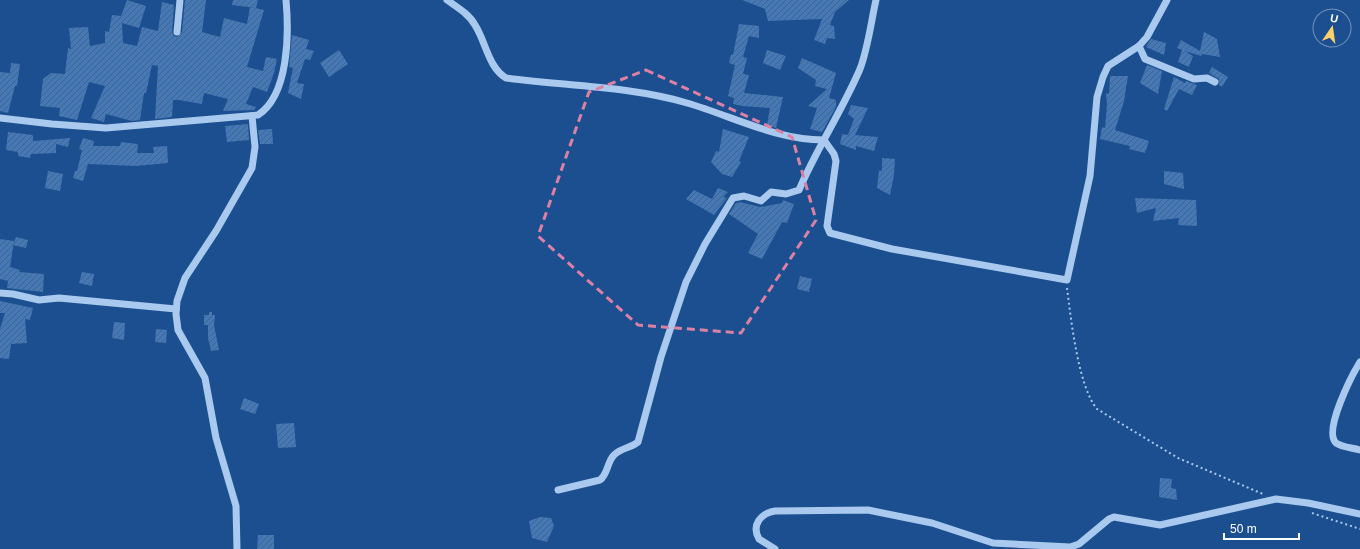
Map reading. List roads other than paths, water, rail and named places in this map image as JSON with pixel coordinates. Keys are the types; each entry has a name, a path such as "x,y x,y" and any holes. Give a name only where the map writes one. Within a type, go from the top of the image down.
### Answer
{"street":[{"path":"177,32 180,0"},
{"path":"0,118 106,128 258,115 269,106 280,82 285,45 286,0"},
{"path":"447,0 466,14 475,24 492,63 499,73 506,78 620,89 686,102 761,129 824,140 834,154 836,161 827,226 830,233 892,249 1067,280 1090,176 1097,97 1103,77 1108,66 1139,46 1147,36 1167,0"},
{"path":"558,490 600,480 614,456 621,450 633,446 638,442 661,357 686,282 706,244 730,201 738,196 761,201 771,192 786,194 799,190 812,159 832,128 860,68 876,0"},
{"path":"1139,46 1145,59 1194,79 1207,78 1215,82"},
{"path":"237,549 236,506 216,438 205,378 178,330 176,309 177,301 185,278 216,231 252,168 254,147 252,116"},
{"path":"0,293 13,294 38,300 59,298 176,309"},
{"path":"1360,362 1340,401 1332,432 1334,439 1338,444 1360,450"},
{"path":"775,549 759,539 756,531 758,521 761,517 768,512 775,511 873,510 932,522 993,543 1070,547 1078,544 1111,517 1160,525 1276,499 1360,514"}]}
